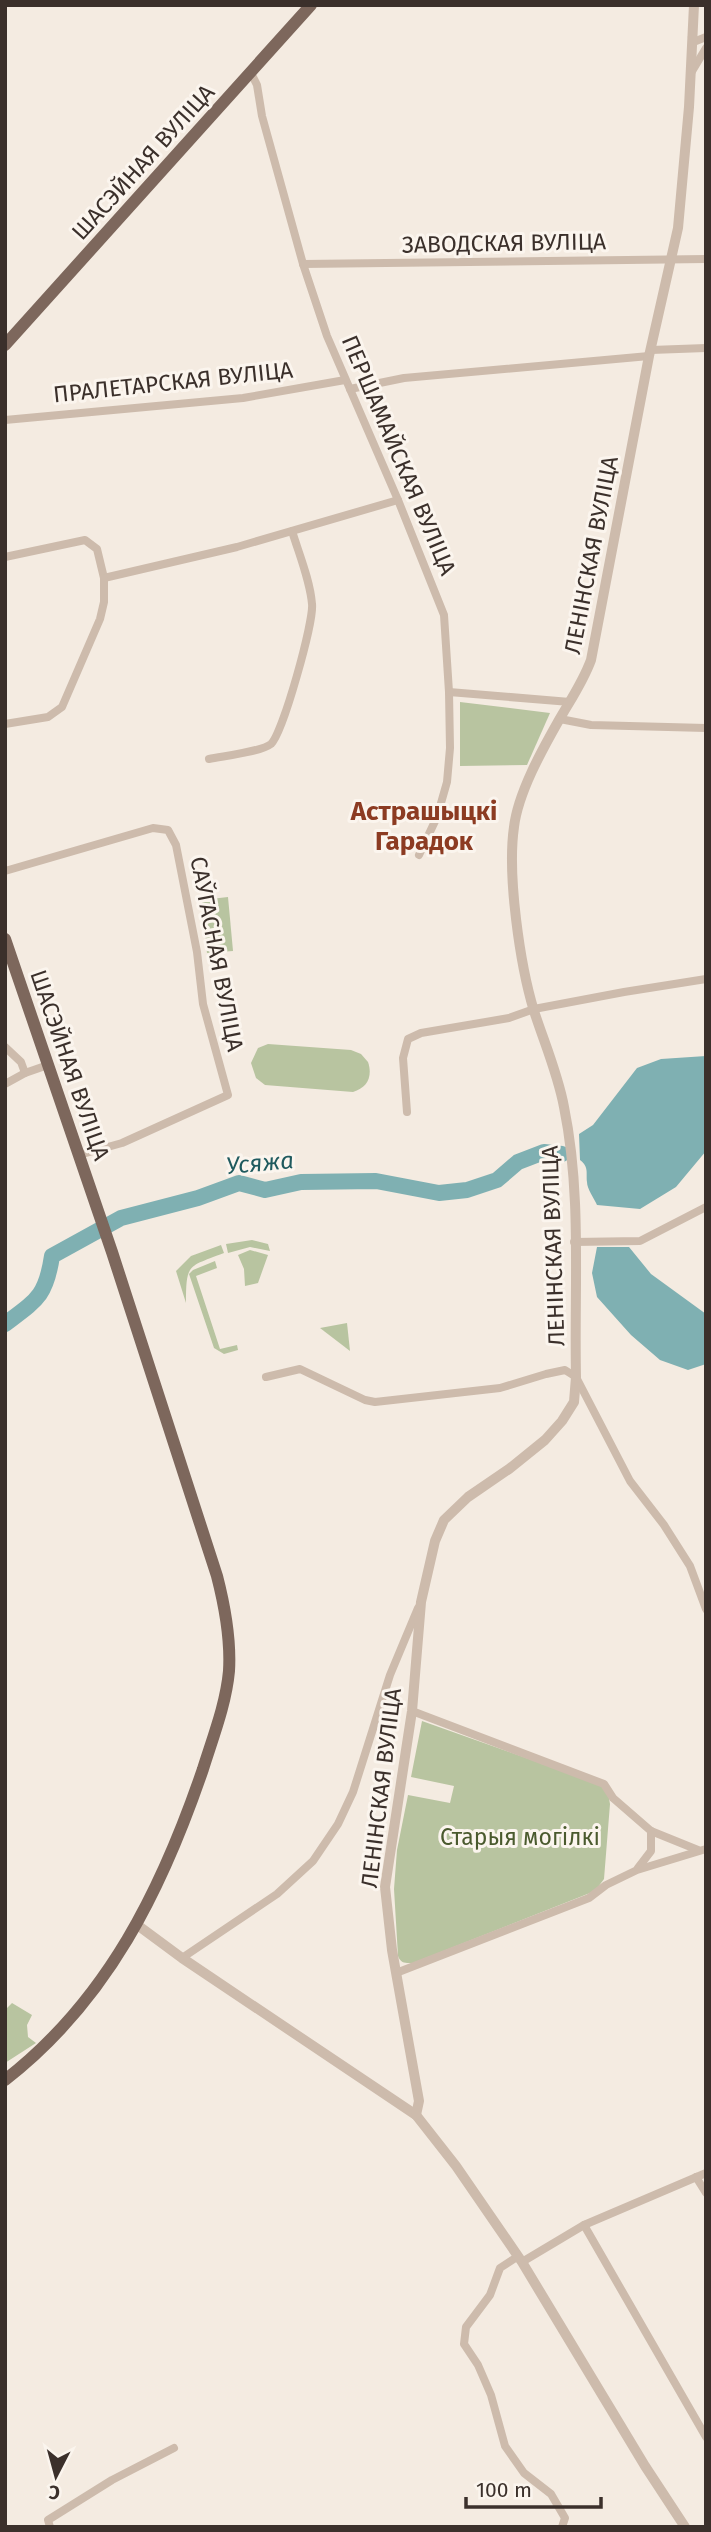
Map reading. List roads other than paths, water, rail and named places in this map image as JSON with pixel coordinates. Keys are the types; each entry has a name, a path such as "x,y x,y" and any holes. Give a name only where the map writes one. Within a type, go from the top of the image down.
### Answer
{"main road":[{"name":"ШАСЭЙНАЯ ВУЛІЦА","path":"5,345 311,5"},
{"name":"ШАСЭЙНАЯ ВУЛІЦА","path":"5,939 113,1252 217,1576 229,1631 229,1671 225,1697 176,1845 136,1924 96,1989 55,2034 5,2080"}],"street":[{"name":"ЛЕНІНСКАЯ ВУЛІЦА","path":"416,2115 419,2101 396,1973 385,1887 412,1711 421,1602 435,1541 444,1520 468,1497 509,1469 554,1431 574,1402 576,1377 573,1158 562,1098 525,979 514,885 514,824 522,799 559,719 584,681 591,660 650,353 672,259 683,177 694,5"},
{"path":"692,37 696,41 706,37"},
{"path":"690,75 706,48"},
{"name":"ПЕРШАМАЙСКАЯ ВУЛІЦА","path":"251,73 257,85 262,116 303,264 327,336 444,615 449,692 450,748 447,782 438,817 419,855"},
{"name":"ЗАВОДСКАЯ ВУЛІЦА","path":"303,264 706,259"},
{"path":"349,389 404,378 706,348"},
{"name":"ПРАЛЕТАРСКАЯ ВУЛІЦА","path":"5,420 243,398 345,380"},
{"path":"104,578 183,561 398,500"},
{"path":"209,760 269,746 278,735 299,670 312,610 292,531"},
{"path":"5,557 85,540 97,549 104,578 104,601 100,619 62,707 48,716 5,724"},
{"path":"449,692 570,702"},
{"path":"559,719 591,725 706,728"},
{"name":"САЎГАСНАЯ ВУЛІЦА","path":"5,871 153,828 168,830 176,845 197,952 203,1004 228,1095 122,1143 79,1155"},
{"path":"407,1112 403,1058 408,1039 421,1033 509,1018 534,1009 706,979"},
{"path":"5,1047 21,1062 25,1073"},
{"path":"5,1084 48,1065"},
{"path":"575,1242 640,1241 706,1207"},
{"path":"266,1377 300,1369 365,1400 375,1402 500,1388 565,1370 576,1377 630,1481 664,1525 690,1566 706,1609"},
{"path":"182,1958 277,1894 313,1861 338,1824 353,1792 390,1675 421,1602"},
{"path":"412,1711 604,1784 613,1798 651,1831 702,1849"},
{"path":"636,1870 651,1851 651,1831"},
{"path":"396,1973 589,1898 606,1885 636,1870 702,1849"},
{"path":"136,1924 182,1958 416,2115 456,2166 520,2260 685,2527"},
{"path":"562,2527 565,2518 551,2494 524,2473 505,2446 491,2395 478,2365 464,2344 466,2327 490,2295 500,2268 584,2225 706,2173"},
{"path":"696,2177 706,2193"},
{"path":"584,2225 706,2437"},
{"path":"50,2527 48,2520 112,2480 174,2448"}],"water":[{"path":"706,1056 706,1151 676,1187 640,1209 597,1205 588,1188 586,1167 580,1160 579,1134 593,1125 637,1068 661,1059"},
{"path":"597,1247 629,1247 651,1274 706,1314 706,1364 688,1370 660,1360 631,1335 597,1297 592,1273"}],"waterway":[{"name":"Усяжа","path":"5,1324 25,1309 43,1289 52,1256 121,1218 198,1198 239,1183 265,1190 301,1182 376,1181 439,1193 467,1190 497,1180 518,1162 544,1152 562,1154"}],"district":[{"name":"Астрашыцкі Гарадок","path":"424,826"}],"park label":[{"name":"Старыя могілкі","path":"520,1837"}]}
